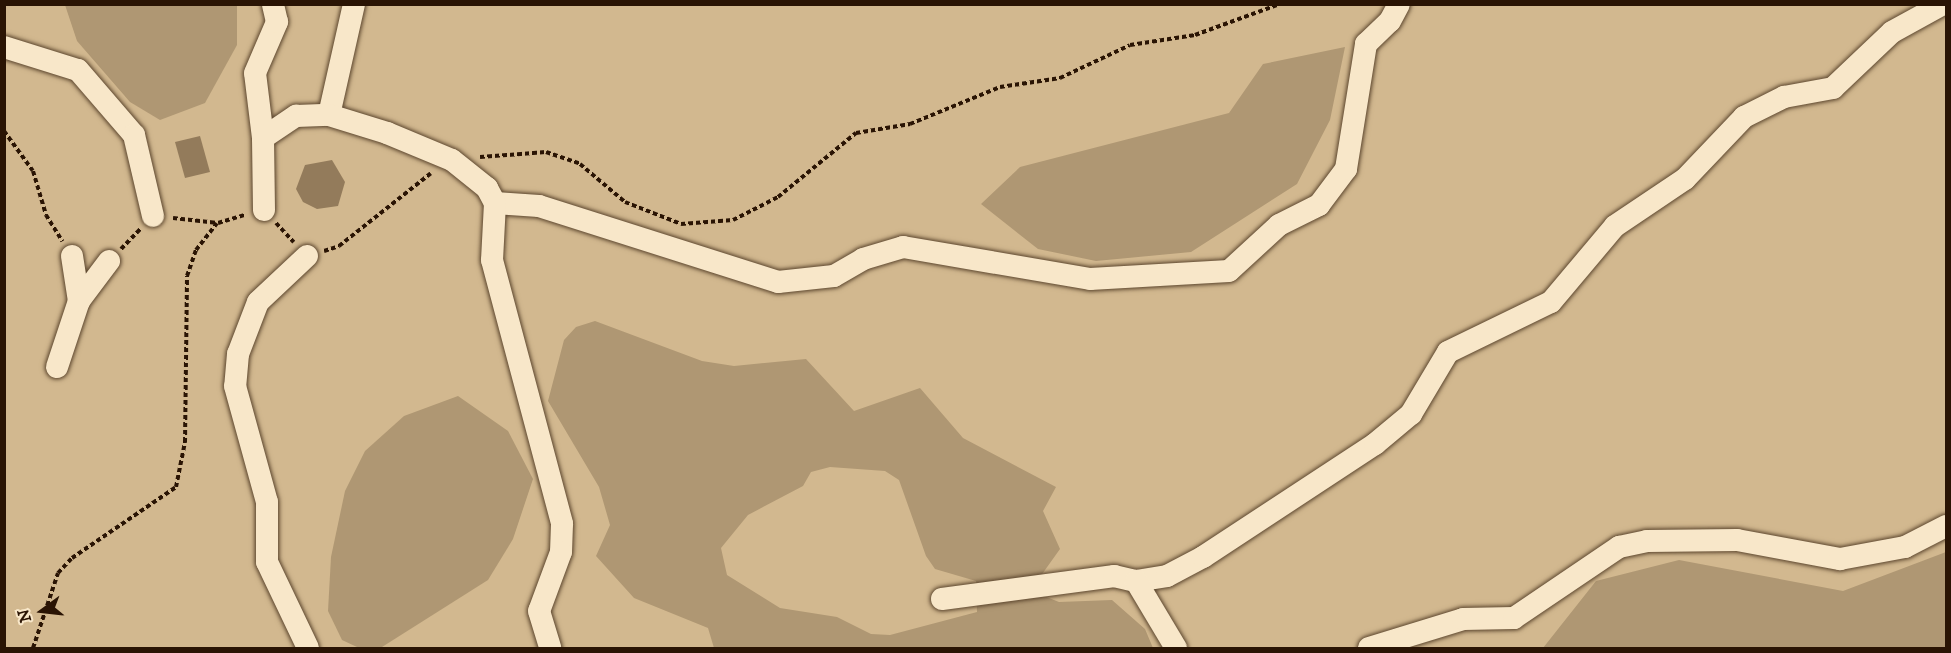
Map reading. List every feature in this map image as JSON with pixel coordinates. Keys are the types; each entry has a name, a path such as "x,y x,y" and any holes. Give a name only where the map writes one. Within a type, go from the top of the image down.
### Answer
{"lane":[{"path":"264,210 262,138 255,73 278,22 273,4"},
{"path":"329,115 354,4"},
{"path":"495,204 539,206 778,282 834,276 863,259 903,247 1090,279 1229,271 1279,225 1319,205 1346,169 1366,44 1390,21 1399,4"},
{"path":"942,599 1114,576 1136,581 1167,576 1203,557 1375,444 1411,414 1448,352 1551,302 1616,226 1685,179 1744,117 1784,97 1833,88 1892,32 1943,4"},
{"path":"4,47 78,70 134,135 153,216"},
{"path":"262,138 296,116 329,115 452,160 474,175 495,204 492,260 562,524 561,552 539,610 550,648"},
{"path":"72,256 80,301"},
{"path":"307,256 258,302 238,354 235,386 267,502 267,562 308,648"},
{"path":"57,367 80,301 109,261"},
{"path":"1369,648 1463,619 1514,618 1582,570 1628,545 1737,540 1840,559 1905,547 1947,526"},
{"path":"1136,581 1176,648"}],"path":[{"path":"109,261 153,216 218,222 264,210 307,256 339,246 406,189 452,160 546,152 580,164 625,202 681,224 733,220 778,197 855,134 909,124 1000,87 1060,78 1130,45 1195,35 1280,4"},
{"path":"4,131 33,171 46,215 72,256"},
{"path":"33,648 58,573 72,558 176,487 185,442 187,276 196,250 218,222"}],"shaded area":[{"path":"4,5 1946,5 1946,648 5,648"},
{"path":"65,5 237,5 237,45 205,103 160,120 130,102 77,41"},
{"path":"1345,47 1330,120 1297,184 1191,252 1096,261 1038,249 981,204 1020,167 1229,113 1263,64"},
{"path":"595,321 702,361 734,366 806,359 854,411 920,388 963,438 1056,487 1043,511 1060,549 1040,577 1044,596 1059,602 1112,600 1145,629 1153,648 714,648 708,628 634,598 596,556 610,525 599,487 548,401 564,340 576,327","holes":["830,467 885,471 899,480 926,556 935,569 976,581 977,612 890,635 871,634 837,617 780,608 727,575 721,548 748,515 803,486 811,472"]},
{"path":"458,396 508,431 533,479 513,539 488,580 382,647 357,647 342,640 328,611 331,557 345,491 365,451 404,416"},
{"path":"1946,552 1946,648 1543,648 1596,581 1679,560 1843,591"}],"building":[{"path":"200,136 210,172 185,178 175,142"},
{"path":"332,160 345,182 338,206 317,209 303,202 296,189 305,165"}]}
